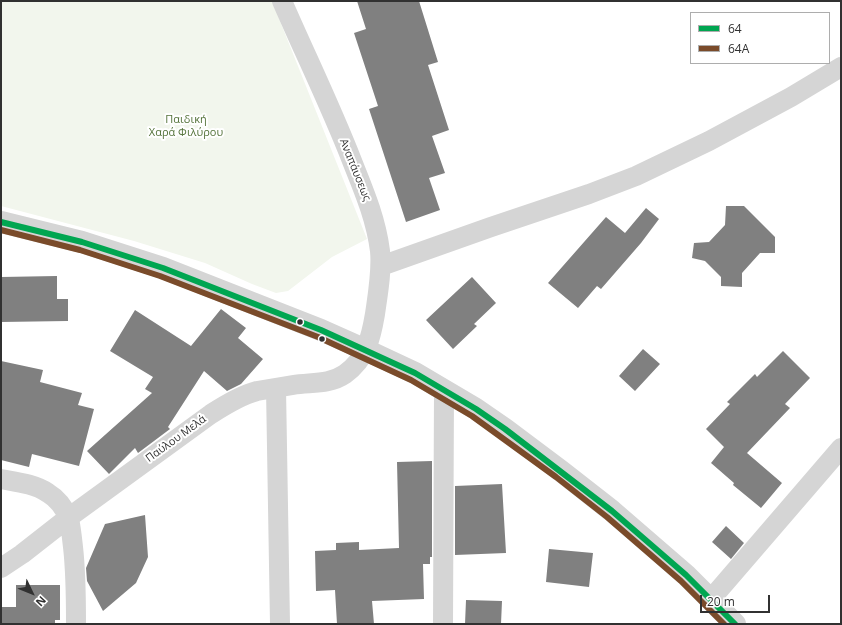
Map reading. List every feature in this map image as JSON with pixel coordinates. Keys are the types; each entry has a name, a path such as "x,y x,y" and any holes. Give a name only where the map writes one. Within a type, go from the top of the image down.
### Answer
{"street":[{"name":"Αναπάυσεως","path":"282,1 322,88 368,200 375,221 381,266 373,328 366,350"},
{"path":"381,266 491,226 589,194 636,176 709,141 791,97 841,67"},
{"path":"1,222 82,242 163,268 321,330 416,373 505,429 562,471 686,575 735,624"},
{"name":"Παύλου Μελά","path":"1,568 211,414 242,397 255,392 334,380 352,369 366,350"},
{"path":"276,388 280,624"},
{"path":"443,624 444,390"},
{"path":"711,600 841,448"},
{"path":"1,479 24,484 47,492 60,503 68,518 74,558 76,624"}],"green space":[{"name":"Παιδική Χαρά Φιλύρου","path":"1,1 272,1 367,239 332,257 288,291 276,293 205,263 134,241 1,206"}],"building":[{"path":"357,1 419,1 438,62 428,65 449,130 432,136 445,173 429,178 440,210 406,222 369,109 378,106 354,33 366,29"},
{"path":"726,206 744,206 775,237 775,253 760,253 742,273 742,287 721,286 721,277 705,261 692,258 694,243 709,242 725,225"},
{"path":"646,208 659,219 641,243 601,289 597,286 578,308 548,283 606,217 625,233"},
{"path":"57,276 57,299 68,299 68,321 1,322 1,277"},
{"path":"472,277 496,303 474,324 477,326 453,349 426,320"},
{"path":"221,309 246,328 238,338 263,359 241,384 227,391 204,371 168,427 170,429 138,453 135,448 109,474 87,451 152,393 145,389 153,377 110,351 135,310 191,346"},
{"path":"643,349 660,364 635,391 619,376"},
{"path":"783,351 810,378 785,404 790,408 747,453 782,483 761,508 733,485 734,483 711,463 724,447 706,429 730,404 727,402 755,374 757,377"},
{"path":"1,361 43,370 40,382 82,393 78,405 94,409 79,466 32,454 29,467 1,460"},
{"path":"432,461 432,557 430,557 430,564 423,564 424,599 372,601 374,624 337,624 335,590 316,591 315,551 336,550 336,543 359,542 359,550 399,548 397,462"},
{"path":"502,484 506,553 455,555 455,486"},
{"path":"145,515 148,557 136,583 103,611 87,581 86,568 105,524"},
{"path":"726,526 744,543 731,559 712,542"},
{"path":"549,549 593,553 589,587 546,582"},
{"path":"16,585 60,585 60,620 55,620 55,624 1,624 1,607 16,607"},
{"path":"466,600 502,601 501,624 465,624"}],"transit line":[{"name":"64","path":"1,222 82,242 163,268 321,330 415,373 476,409 505,429 612,511 686,575 735,624"},
{"name":"64Α","path":"1,230 80,250 160,276 318,337 411,380 472,416 556,477 607,517 681,581 724,624"}]}
